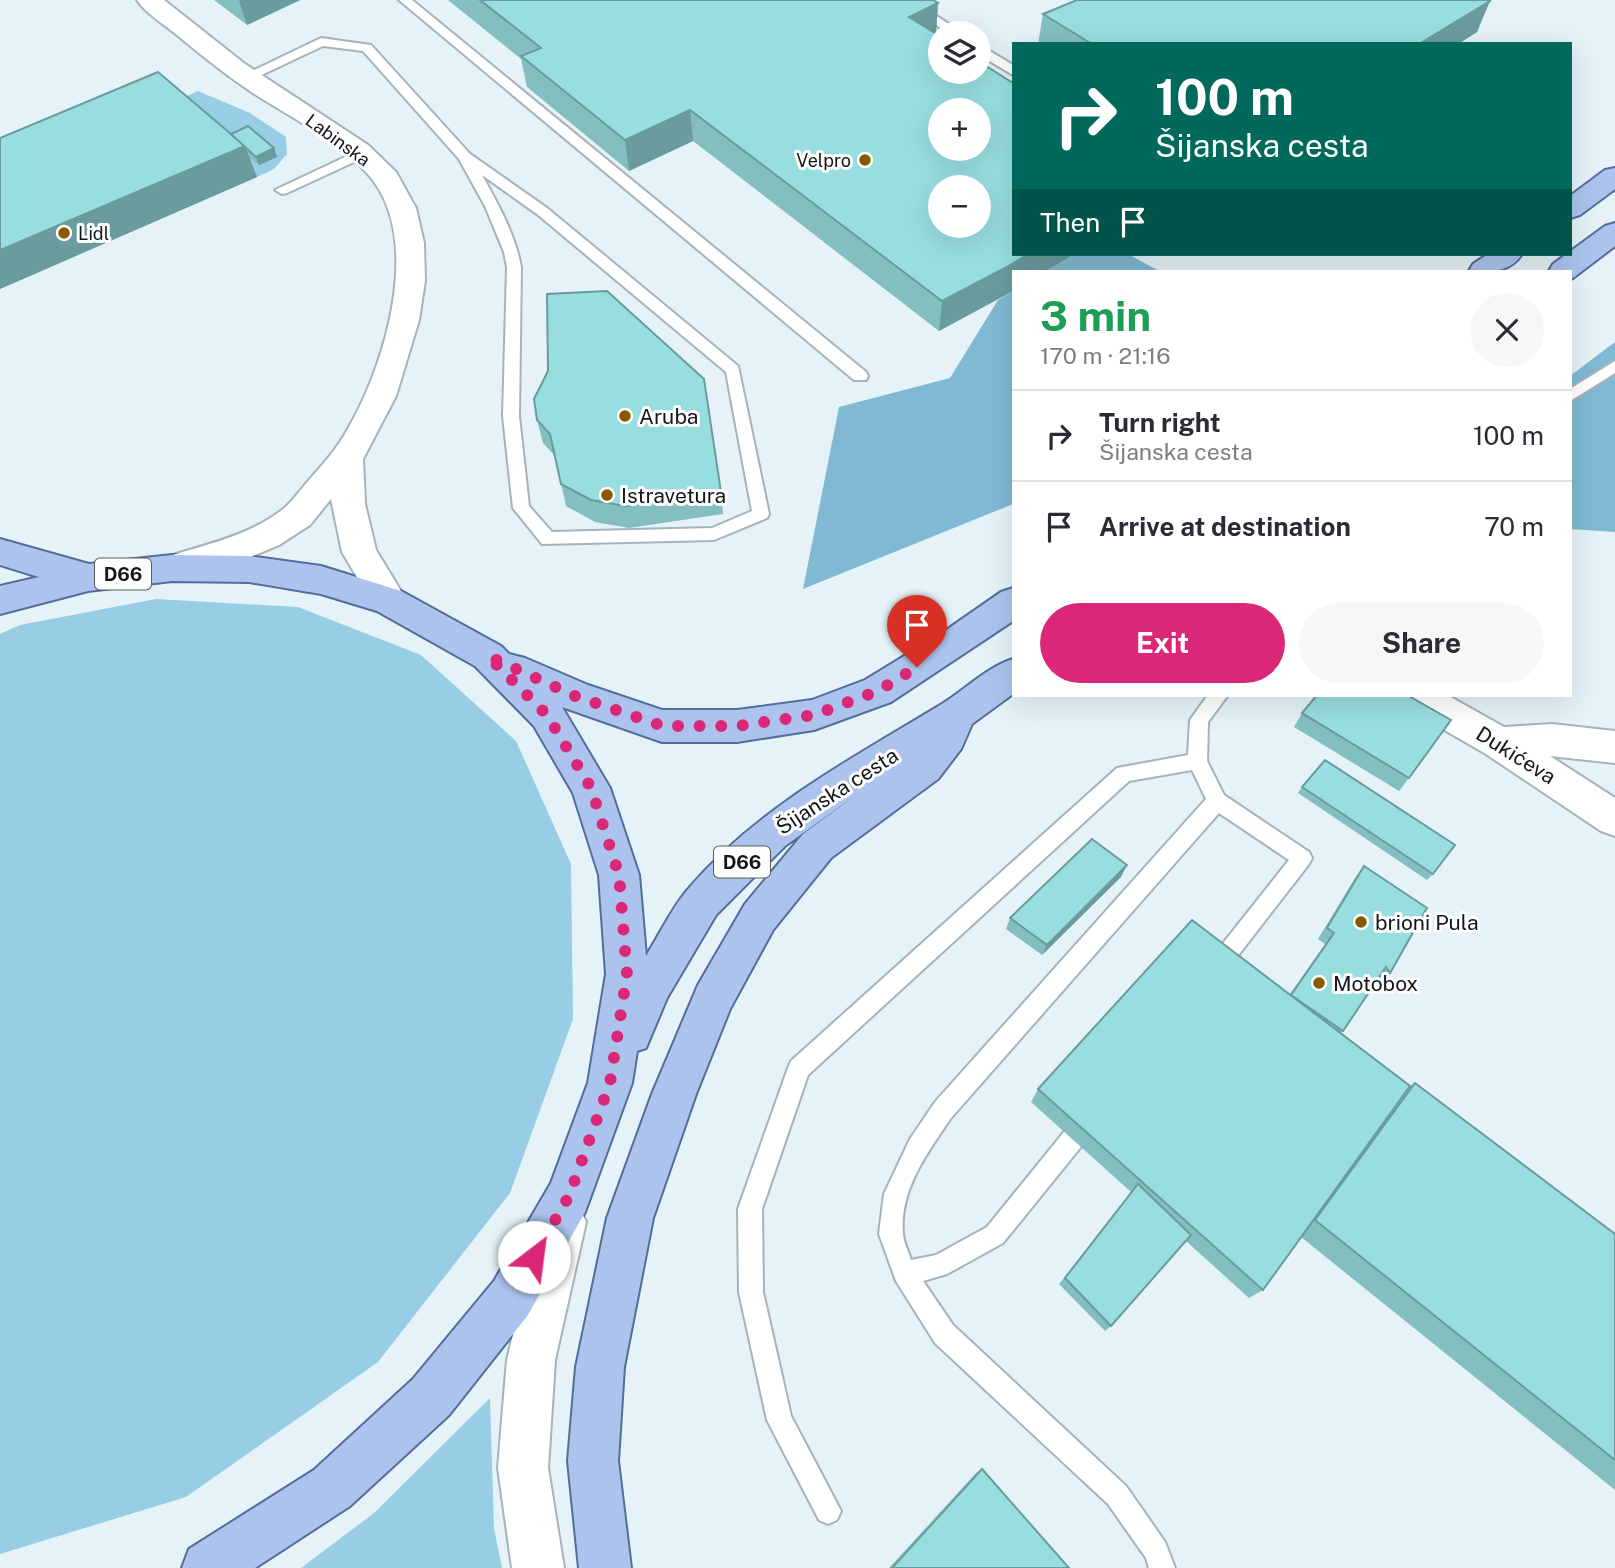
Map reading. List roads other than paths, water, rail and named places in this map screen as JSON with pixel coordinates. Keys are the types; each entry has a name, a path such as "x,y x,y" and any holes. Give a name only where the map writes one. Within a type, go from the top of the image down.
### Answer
{"main road":[{"path":"1572,208 1615,176"},
{"path":"1564,270 1615,232"},
{"path":"1484,270 1504,256"},
{"name":"D66","path":"0,552 88,578"},
{"name":"D66","path":"0,600 88,578 172,568 261,570 321,580 389,601 488,656 575,696 663,726 737,726 814,715 878,691 955,643 1012,603"},
{"name":"D66","path":"208,1568 332,1488 431,1397 511,1298 569,1196 610,1083 627,974 619,875 591,788 547,715 488,656"},
{"name":"Šijanska cesta","path":"610,1083 651,986 702,902 771,834 831,790 956,715 1012,675"},
{"path":"605,1568 593,1461 600,1367 631,1218 674,1094 713,999 759,917 817,846 925,768 948,738 956,715"}],"street":[{"name":"Labinska","path":"149,0 246,77 362,153 387,179 405,219 412,256 407,314 391,365 372,417 347,460 295,519 252,542 172,568"},
{"path":"347,460 348,504 359,552 389,601"},
{"name":"Dukićeva","path":"1419,697 1499,743 1615,819"},
{"path":"1499,743 1552,740 1615,747"},
{"path":"538,1568 523,1468 531,1360 569,1196"}],"lane":[{"path":"405,0 860,376"},
{"path":"905,0 937,21"},
{"path":"246,77 321,41 367,48 465,157 542,211 733,370 761,514 714,534 548,539 521,508 511,416 514,267 507,239 465,157"},
{"path":"991,57 1012,70"},
{"path":"282,190 362,153"},
{"path":"1572,396 1615,366"},
{"path":"1202,985 1302,858 1217,800 1197,761 1199,720 1217,697"},
{"path":"828,1510 779,1420 751,1292 750,1209 799,1068 1124,774 1197,761"},
{"path":"1162,1568 1156,1550 1117,1495 944,1334 904,1273 891,1234 895,1194 918,1147 943,1110 1217,800"},
{"path":"904,1273 939,1266 995,1235 1098,1108"}],"place":[{"name":"Velpro","path":"865,160"},
{"name":"Lidl","path":"64,233"},
{"name":"Aruba","path":"625,416"},
{"name":"Istravetura","path":"607,495"},
{"name":"brioni Pula","path":"1361,922"},
{"name":"Motobox","path":"1319,983"}]}
